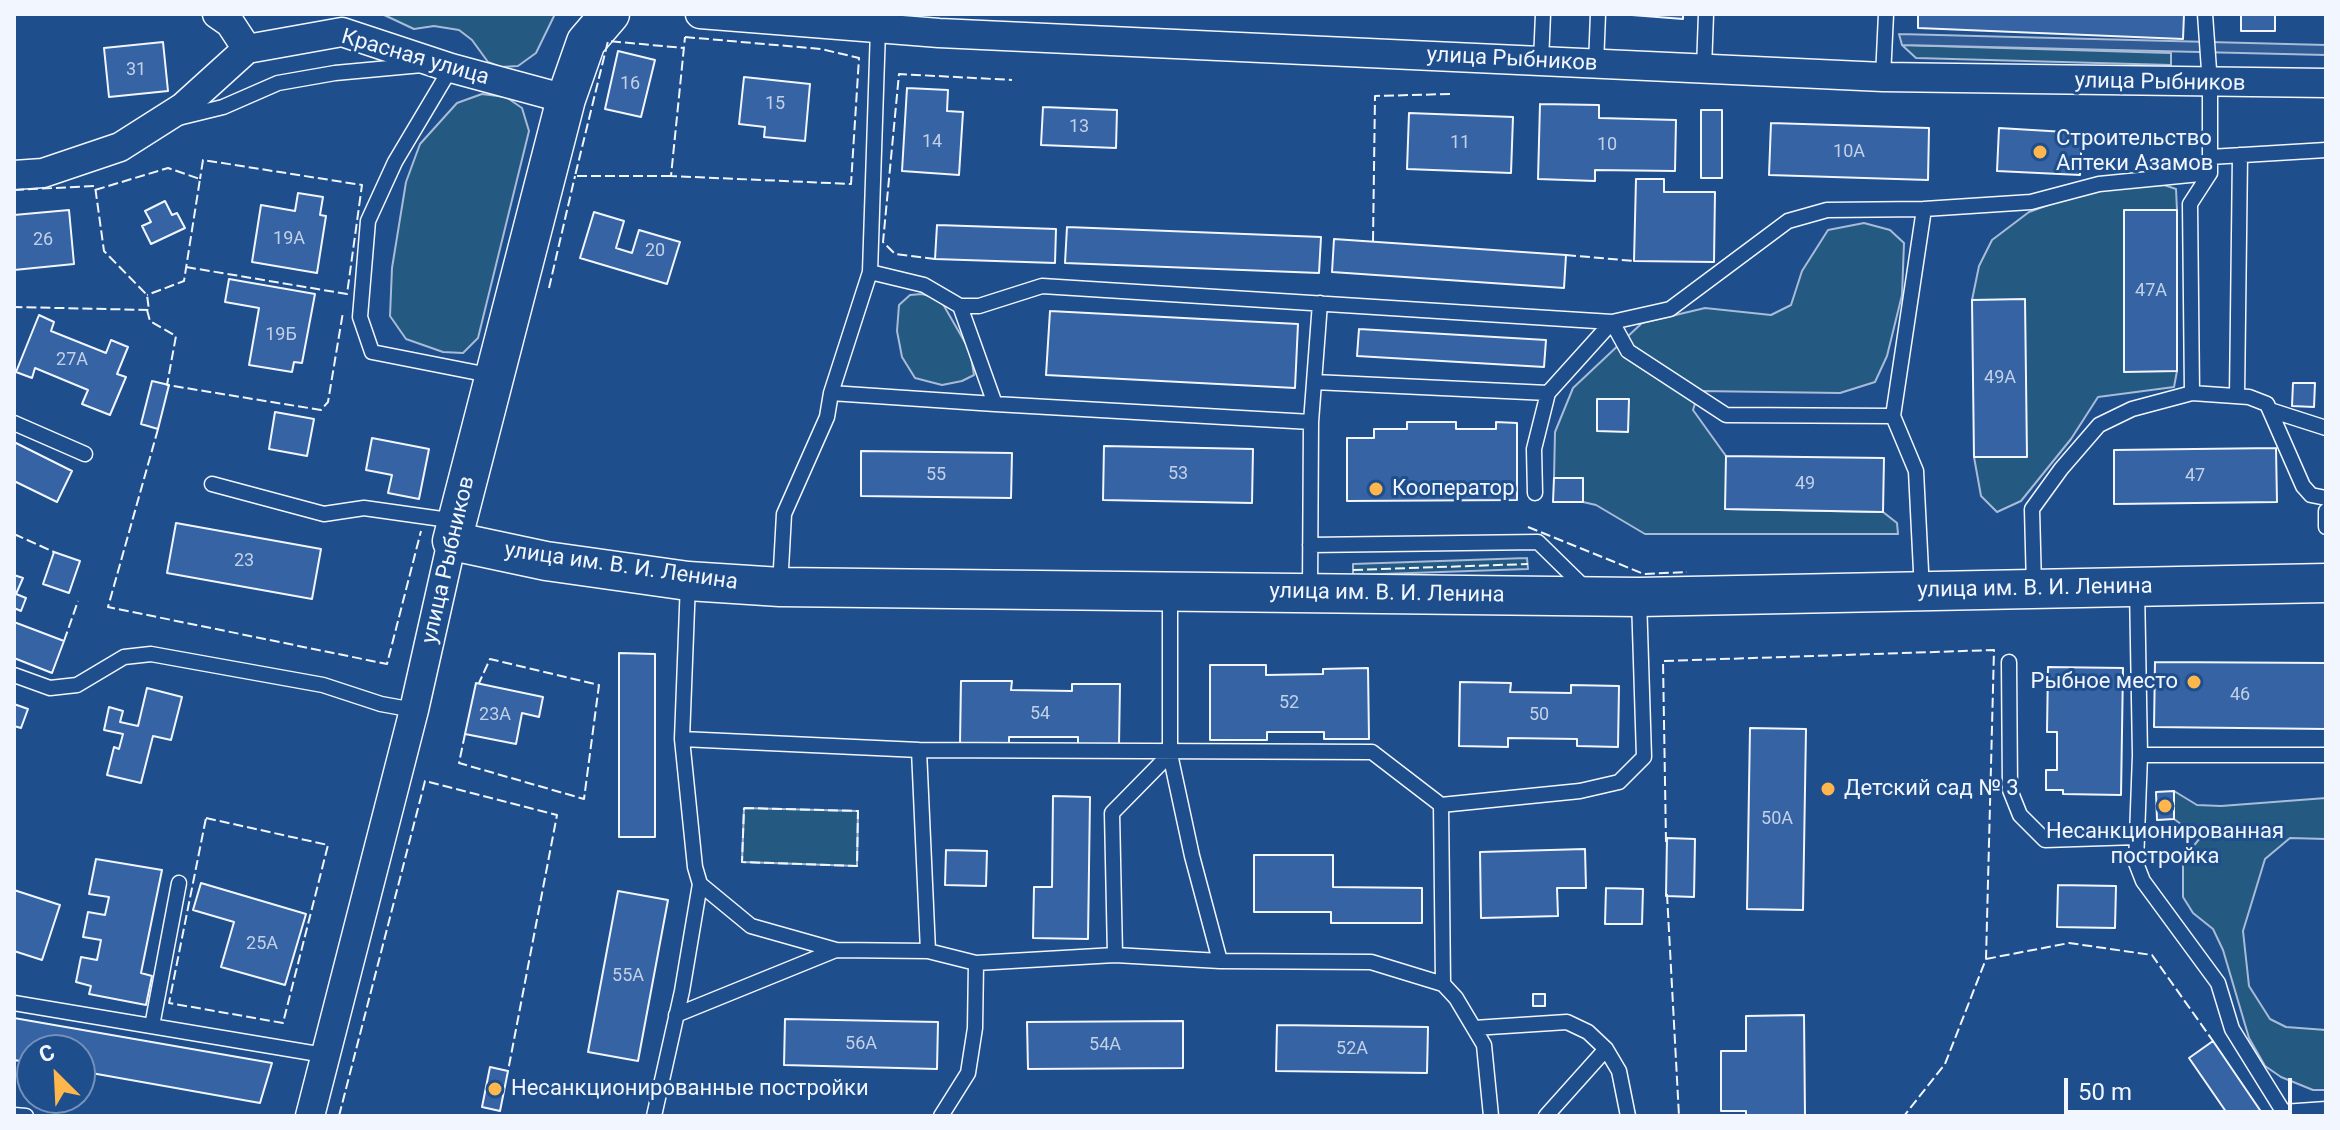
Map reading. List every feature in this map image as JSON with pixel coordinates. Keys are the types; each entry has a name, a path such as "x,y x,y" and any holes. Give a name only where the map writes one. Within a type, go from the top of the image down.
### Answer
{"main road":[{"name":"улица Рыбников","path":"454,531 566,99 586,42 610,14"},
{"name":"улица им. В. И. Ленина","path":"454,531 546,561 688,581 780,587 1639,597 2326,583"}],"street":[{"path":"14,175 43,173 120,147 183,107 247,49 230,23 217,14"},
{"name":"улица Рыбников","path":"700,14 878,29 939,23 1596,65 1883,77 2210,84 2326,83"},
{"name":"Красная улица","path":"247,49 328,25 444,66 566,99"},
{"name":"улица Рыбников","path":"310,1116 414,710 454,531"}],"lane":[{"path":"1541,61 1543,14"},
{"path":"1596,65 1598,14"},
{"path":"1704,69 1706,14"},
{"path":"1883,77 1886,14"},
{"path":"2192,393 2190,204 2210,173 2210,84 2205,14"},
{"path":"780,587 784,514 827,417 831,393 870,272 878,29"},
{"path":"158,123 223,107 278,83 335,73 444,66"},
{"path":"444,66 368,221 360,317 372,352 494,376"},
{"path":"2210,157 2326,150"},
{"path":"2237,396 2240,155"},
{"path":"870,272 924,285 960,306 979,306 1042,286 1612,322 1670,309 1788,221 1827,210 1924,209 2031,202 2099,184 2210,173"},
{"path":"1922,591 1916,471 1893,416 1924,209"},
{"path":"1310,594 1311,422 1320,303"},
{"path":"960,306 995,404"},
{"path":"1535,493 1534,449 1548,393 1612,322"},
{"path":"1612,322 1628,351 1726,415 1893,416"},
{"path":"1314,382 1548,393"},
{"path":"831,393 1311,422"},
{"path":"2034,589 2032,509 2099,425 2132,409 2192,393 2237,396 2267,404 2273,411 2303,486 2311,495 2326,498"},
{"path":"2273,411 2326,428"},
{"path":"14,423 85,454"},
{"path":"212,484 324,514 364,508 454,531"},
{"path":"2326,511 2326,527"},
{"path":"1310,545 1538,542 1594,597"},
{"path":"655,1115 700,884 685,795 682,739 688,581"},
{"path":"2137,587 2140,755 2136,863 2143,881 2218,983 2232,1029 2284,1114 2326,1109"},
{"path":"1170,592 1170,754 1192,856 1220,961"},
{"path":"682,739 919,750 1170,754 1372,752 1441,805 1580,791 1619,782 1644,757 1639,597"},
{"path":"14,675 50,688 77,685 124,657 151,654 323,685 381,704 414,710"},
{"path":"2009,662 2010,790 2020,815 2045,840 2137,837"},
{"path":"919,750 928,951"},
{"path":"1115,955 1112,813 1170,754"},
{"path":"2140,755 2326,755"},
{"path":"1441,805 1443,984"},
{"path":"152,1026 179,883"},
{"path":"700,884 751,926 836,950 928,951 976,963 1115,955 1220,961 1371,962 1443,984 1456,998 1484,1045 1491,1116"},
{"path":"676,1015 836,950"},
{"path":"941,1116 968,1073 975,1028 976,963"},
{"path":"14,1003 324,1055"},
{"path":"1474,1028 1567,1022 1588,1032 1606,1049 1619,1071 1628,1116"},
{"path":"1546,1116 1606,1049"},
{"path":"14,1115 26,1116"}],"shaded area":[{"path":"382,14 555,14 536,53 518,66 501,67 488,62 472,40 459,30 434,26 414,29"},
{"path":"1899,34 2326,45 2326,55 1902,45"},
{"path":"1902,45 2171,53 2171,65 1916,58"},
{"path":"482,94 506,97 522,108 529,131 478,338 463,353 443,352 406,339 390,316 392,268 406,182 420,144 457,103"},
{"path":"2164,185 2176,189 2177,210 2124,211 2124,371 2177,371 2174,387 2098,397 2071,439 2021,501 1997,512 1981,496 1974,457 2026,457 1972,300 1979,266 1992,240 2029,212 2070,197 2123,186"},
{"path":"1864,223 1890,230 1904,243 1902,295 1887,356 1875,382 1840,393 1699,391 1693,410 1726,456 1726,509 1883,512 1897,523 1898,534 1645,534 1596,505 1583,502 1583,478 1554,478 1555,432 1573,388 1642,323 1705,308 1771,315 1791,305 1802,271 1828,230"},
{"path":"922,294 940,299 970,351 974,375 942,385 915,378 902,357 897,331 899,305 910,295"},
{"path":"1527,558 1528,569 1353,575 1353,564"},
{"path":"2174,791 2197,805 2326,798 2326,839 2290,838 2265,859 2243,931 2249,986 2270,1019 2286,1027 2326,1030 2326,1090 2313,1090 2281,1077 2265,1066 2249,1038 2223,950 2213,929 2193,913 2183,897 2183,859 2200,838 2174,819"},
{"path":"744,808 858,811 857,866 742,862"}],"building":[{"path":"1619,14 1683,14 1683,19"},
{"path":"1918,14 2184,14 2183,39 1918,28"},
{"path":"2241,14 2275,14 2275,31 2241,31"},
{"path":"163,42 168,91 109,97 104,48"},
{"path":"618,51 655,60 641,117 605,109"},
{"path":"744,77 810,84 805,141 764,137 765,127 739,124"},
{"path":"907,88 948,90 947,111 963,112 959,175 902,171"},
{"path":"1540,104 1599,105 1599,118 1676,120 1675,171 1595,170 1595,181 1538,179"},
{"path":"1043,107 1117,110 1116,148 1041,145"},
{"path":"1701,110 1722,110 1722,178 1701,178"},
{"path":"1409,113 1513,117 1511,173 1407,169"},
{"path":"1771,123 1929,128 1928,180 1769,175"},
{"name":"Строительство Аптеки Азамов","path":"1999,128 2082,133 2080,175 1997,171"},
{"path":"1636,179 1664,179 1664,192 1715,192 1714,262 1634,261"},
{"path":"298,193 323,197 320,215 326,216 317,273 252,262 261,205 295,211"},
{"path":"165,201 172,215 177,213 185,228 151,244 142,226 151,222 145,211"},
{"path":"69,210 74,264 14,270 14,215"},
{"path":"2124,210 2177,210 2177,371 2124,372"},
{"path":"594,212 624,221 616,248 632,253 639,230 680,242 667,284 580,258"},
{"path":"937,225 1056,229 1055,263 935,259"},
{"path":"1067,227 1321,237 1319,273 1065,263"},
{"path":"1334,239 1566,255 1564,288 1332,272"},
{"path":"229,279 315,294 302,363 294,362 292,372 249,365 259,308 225,302"},
{"path":"2025,299 2027,457 1974,457 1972,300"},
{"path":"1050,311 1298,324 1295,388 1046,375"},
{"path":"39,315 54,322 51,331 106,353 111,340 128,347 117,374 126,377 110,415 82,404 88,390 35,368 32,378 16,372"},
{"path":"1359,329 1546,340 1544,367 1357,356"},
{"path":"152,381 169,385 158,429 141,424"},
{"path":"2293,383 2315,383 2314,407 2292,406"},
{"path":"1597,399 1629,399 1628,432 1597,431"},
{"path":"275,412 314,419 307,456 269,449"},
{"path":"1407,422 1456,422 1456,429 1496,429 1496,422 1517,423 1517,500 1347,501 1347,438 1374,438 1374,429 1407,429"},
{"path":"372,438 429,449 419,499 388,493 392,475 366,470"},
{"path":"14,442 72,471 57,502 14,481"},
{"path":"1104,446 1253,449 1252,503 1103,500"},
{"path":"2276,448 2277,502 2114,504 2114,450"},
{"path":"861,451 1012,453 1011,498 861,496"},
{"path":"1726,456 1884,458 1883,512 1725,509"},
{"path":"1554,478 1583,478 1583,502 1553,502"},
{"path":"176,523 321,549 312,599 167,573"},
{"path":"54,552 80,561 69,593 43,584"},
{"path":"14,575 23,578 16,594 26,598 21,611 14,608"},
{"path":"14,622 64,641 52,673 14,658"},
{"path":"619,653 655,654 655,837 619,837"},
{"path":"2155,662 2326,663 2326,729 2154,727"},
{"path":"1210,665 1266,665 1266,675 1323,674 1323,669 1368,668 1369,739 1324,739 1324,732 1267,732 1267,740 1210,740"},
{"path":"2048,667 2123,668 2121,795 2063,794 2063,790 2046,790 2046,770 2057,770 2057,732 2047,732"},
{"path":"961,681 1012,681 1011,690 1072,691 1072,684 1120,684 1119,745 1078,745 1078,737 1009,737 1009,745 960,744"},
{"path":"1460,682 1511,683 1510,692 1571,693 1571,685 1619,686 1618,747 1577,746 1577,739 1508,738 1508,747 1459,746"},
{"path":"476,683 543,697 539,717 522,713 516,744 465,734"},
{"path":"147,688 182,697 171,740 153,736 141,783 107,775 114,747 119,749 123,734 104,730 109,707 123,711 120,722 138,726"},
{"path":"14,704 28,709 21,728 14,726"},
{"path":"1750,728 1806,729 1803,910 1747,909"},
{"name":"Несанкционированная постройка","path":"2174,791 2174,819 2157,820 2156,792"},
{"path":"1053,796 1090,797 1088,939 1033,938 1034,887 1052,887"},
{"path":"1667,838 1695,839 1694,897 1666,896"},
{"path":"1585,849 1586,888 1557,888 1558,916 1481,918 1480,852"},
{"path":"946,850 987,851 986,886 945,885"},
{"path":"1254,855 1333,855 1333,887 1422,888 1422,923 1331,923 1331,912 1254,912"},
{"path":"96,859 162,870 141,973 152,976 146,1005 89,994 91,986 76,982 81,957 97,960 101,940 83,937 88,912 105,915 109,897 89,894"},
{"path":"201,883 306,914 285,985 221,967 234,922 193,910"},
{"path":"2058,885 2116,886 2115,928 2057,927"},
{"path":"1606,888 1643,889 1642,924 1605,924"},
{"path":"14,890 60,905 42,960 14,951"},
{"path":"618,891 668,900 638,1061 588,1052"},
{"path":"1533,994 1545,994 1545,1006 1533,1006"},
{"path":"1804,1015 1805,1116 1746,1116 1746,1111 1721,1111 1721,1051 1746,1051 1746,1016"},
{"path":"14,1018 272,1063 260,1103 96,1074 96,1034 16,1034 14,1060"},
{"path":"785,1019 938,1022 937,1069 784,1065"},
{"path":"1183,1021 1183,1068 1028,1069 1027,1022"},
{"path":"1277,1025 1428,1027 1427,1073 1276,1071"},
{"path":"2213,1041 2264,1116 2229,1116 2189,1058"},
{"name":"Несанкционированные постройки","path":"490,1067 508,1071 500,1111 482,1107"}],"fence":[{"path":"685,37 821,49 859,58 851,184 671,176 685,37"},
{"path":"671,176 575,176 608,41 684,48"},
{"path":"935,259 895,254 883,242 899,74 1012,80"},
{"path":"1373,241 1375,96 1450,94"},
{"path":"186,267 347,294 362,185 203,160 200,179"},
{"path":"95,190 168,168 200,179 184,281 147,295"},
{"path":"549,288 575,176"},
{"path":"14,190 95,186 104,251 147,295 149,310 14,307"},
{"path":"1566,255 1634,261"},
{"path":"147,310 150,321 176,336 167,385 321,410 328,402 343,312"},
{"path":"158,429 108,607 387,664 421,531"},
{"path":"1528,527 1644,574 1687,572"},
{"path":"14,534 54,552"},
{"path":"1353,570 1528,564"},
{"path":"64,641 78,601"},
{"path":"1666,842 1663,661 1994,650 1986,959 1945,1064 1904,1116"},
{"path":"465,734 459,763 584,799 599,685 490,659 479,683"},
{"path":"339,1116 425,781 557,815 508,1071"},
{"path":"744,808 858,811 857,866 742,862 744,808"},
{"path":"206,818 328,845 283,1023 169,1003 206,818"},
{"path":"1667,894 1679,1116"},
{"path":"1986,959 2069,943 2152,955 2213,1041"}],"place":[{"name":"Строительство Аптеки Азамов","path":"2040,152"},
{"name":"Кооператор","path":"1376,489"},
{"name":"Рыбное место","path":"2194,682"},
{"name":"Детский сад № 3","path":"1828,789"},
{"name":"Несанкционированная постройка","path":"2165,806"},
{"name":"Несанкционированные постройки","path":"495,1089"}]}
